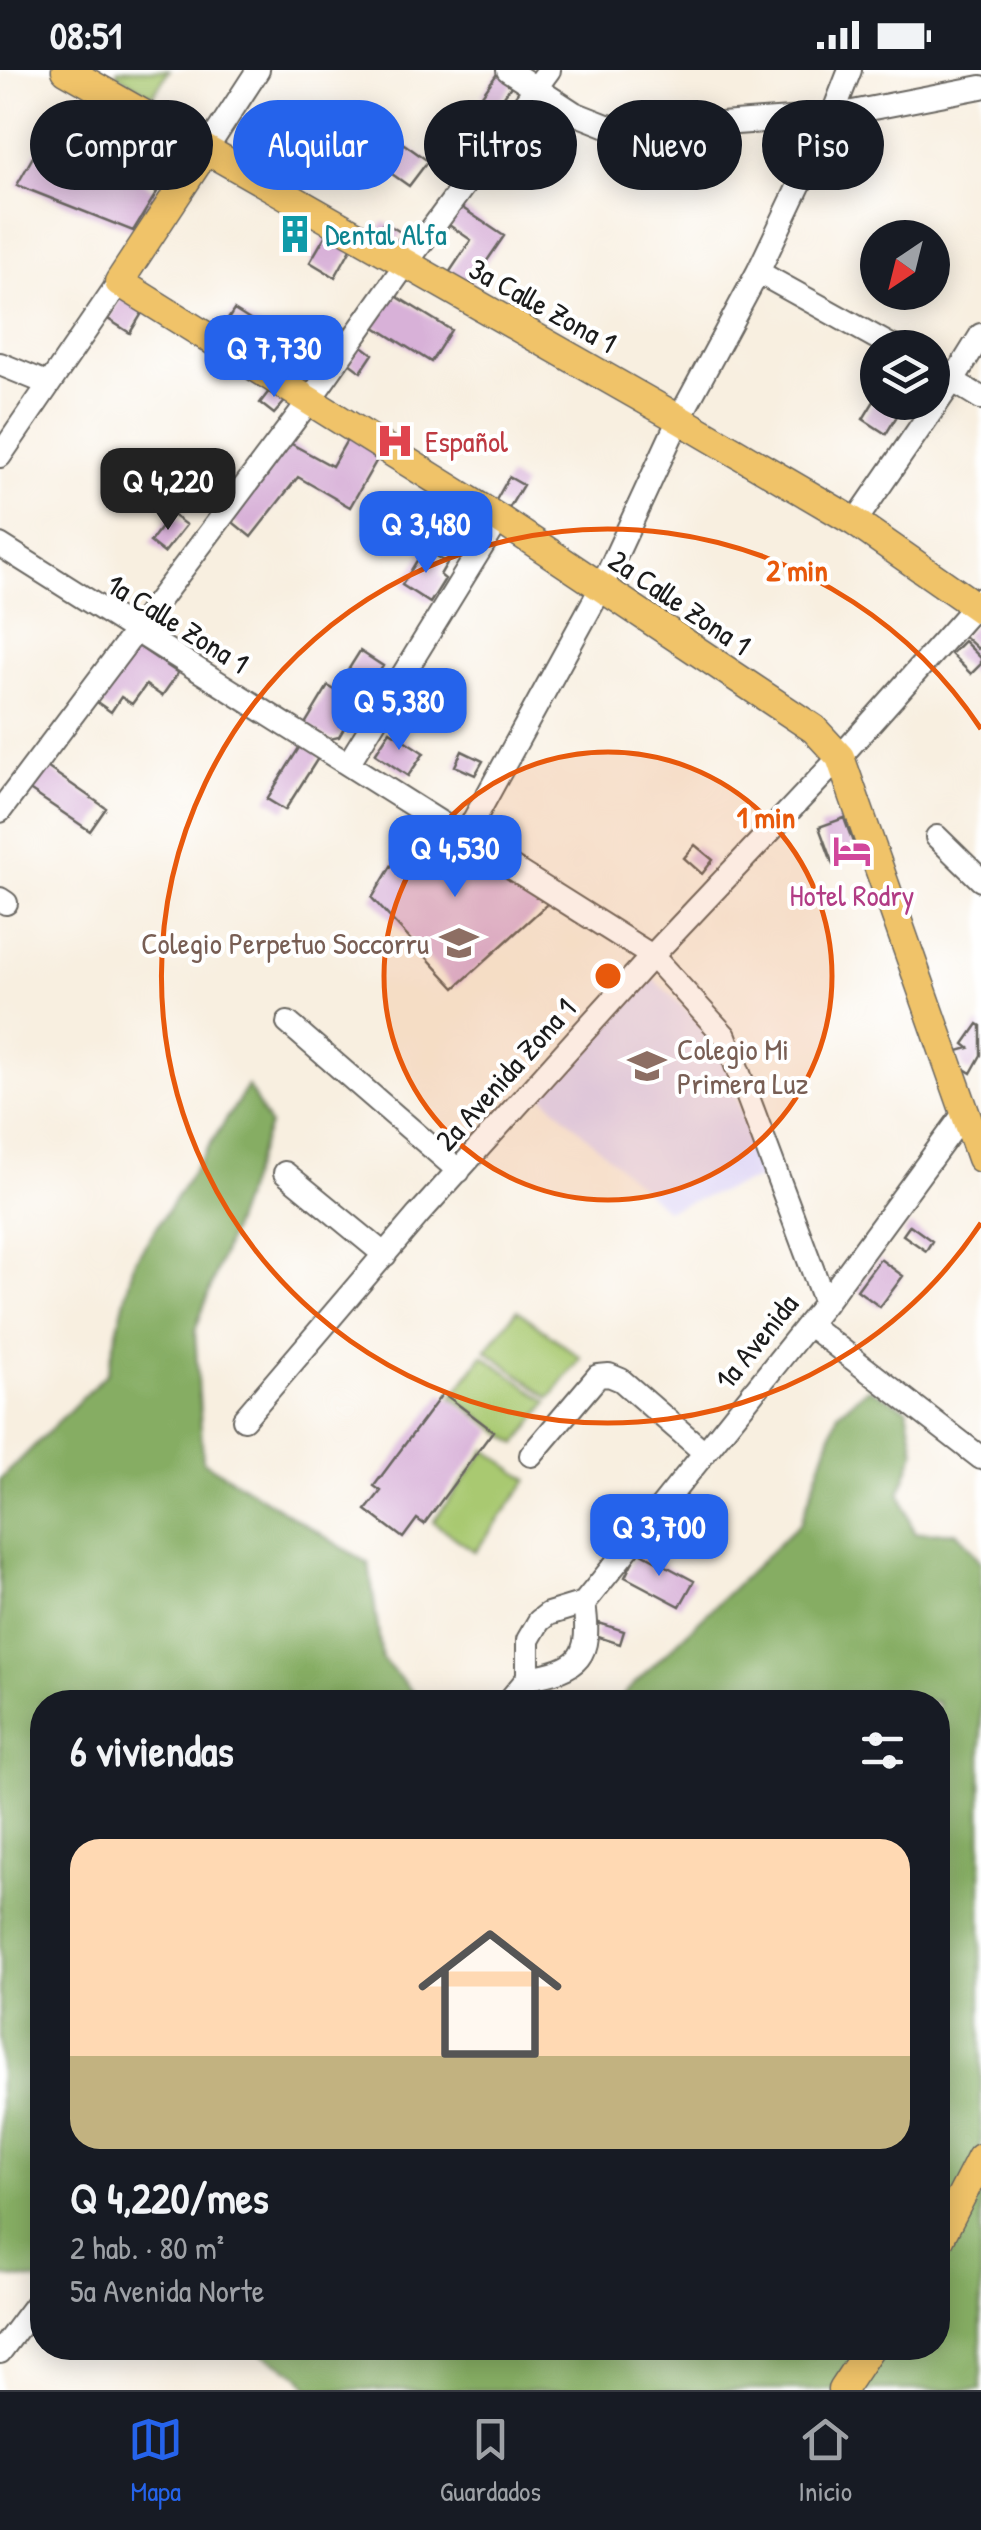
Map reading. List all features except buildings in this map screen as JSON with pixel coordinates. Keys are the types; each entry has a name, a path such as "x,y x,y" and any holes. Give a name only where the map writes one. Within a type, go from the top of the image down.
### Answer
{"main road":[{"name":"3a Calle Zona 1","path":"66,70 118,100"},
{"name":"3a Calle Zona 1","path":"213,154 679,419 854,522 979,604"},
{"path":"119,282 180,190"},
{"name":"2a Calle Zona 1","path":"119,282 499,519 814,729 840,757 973,1102 981,1158"},
{"path":"950,2219 981,2158"},
{"path":"842,2390 862,2360"}],"street":[{"path":"213,139 258,70"},
{"path":"508,70 542,80 574,113 607,126 640,130 762,121"},
{"path":"838,100 850,70"},
{"path":"0,811 309,402 542,80"},
{"path":"884,106 981,87"},
{"path":"464,838 601,588 679,419 797,190"},
{"path":"758,272 863,330"},
{"path":"0,456 119,282"},
{"path":"950,367 981,335"},
{"path":"0,364 49,384"},
{"path":"950,378 981,398"},
{"path":"854,522 915,420"},
{"path":"348,764 499,519"},
{"name":"1a Calle Zona 1","path":"0,545 652,956 725,1036 825,1303"},
{"name":"2a Avenida Zona 1","path":"244,1419 458,1171 979,604"},
{"path":"937,836 981,880"},
{"path":"288,1023 458,1171"},
{"name":"1a Avenida","path":"528,1678 526,1651 538,1620 579,1605 825,1303 973,1102"},
{"path":"285,1174 385,1256"},
{"path":"808,1324 981,1458"},
{"path":"531,1456 598,1376 621,1380 704,1452"},
{"path":"518,1690 528,1678 558,1672 577,1661 586,1642 587,1620 579,1605"},
{"path":"0,2352 30,2312"}],"shaded area":[{"name":"Colegio Mi Primera Luz","path":"651,977 716,1038 764,1177 666,1210 542,1095"}],"green space":[{"path":"118,70 169,70 153,96 116,74"},
{"path":"248,1086 269,1125 195,1331 203,1461 369,1564 382,1659 411,1690 30,1690 30,2280 0,2276 0,1480 107,1373 134,1262"},
{"path":"517,1310 581,1358 550,1398 486,1350"},
{"path":"483,1355 548,1402 517,1444 452,1397"},
{"path":"868,1388 907,1408 915,1452 900,1492 914,1533 957,1532 981,1562 981,2390 310,2390 297,2373 273,2360 950,2360 950,1690 628,1690 801,1522 838,1413"},
{"path":"486,1450 528,1480 475,1552 433,1522"}],"place":[{"name":"Dental Alfa","path":"295,234"},
{"name":"Español","path":"395,441"},
{"name":"Hotel Rodry","path":"852,851"},
{"name":"Colegio Perpetuo Soccorru","path":"459,943"},
{"name":"Colegio Mi Primera Luz","path":"647,1066"}]}
